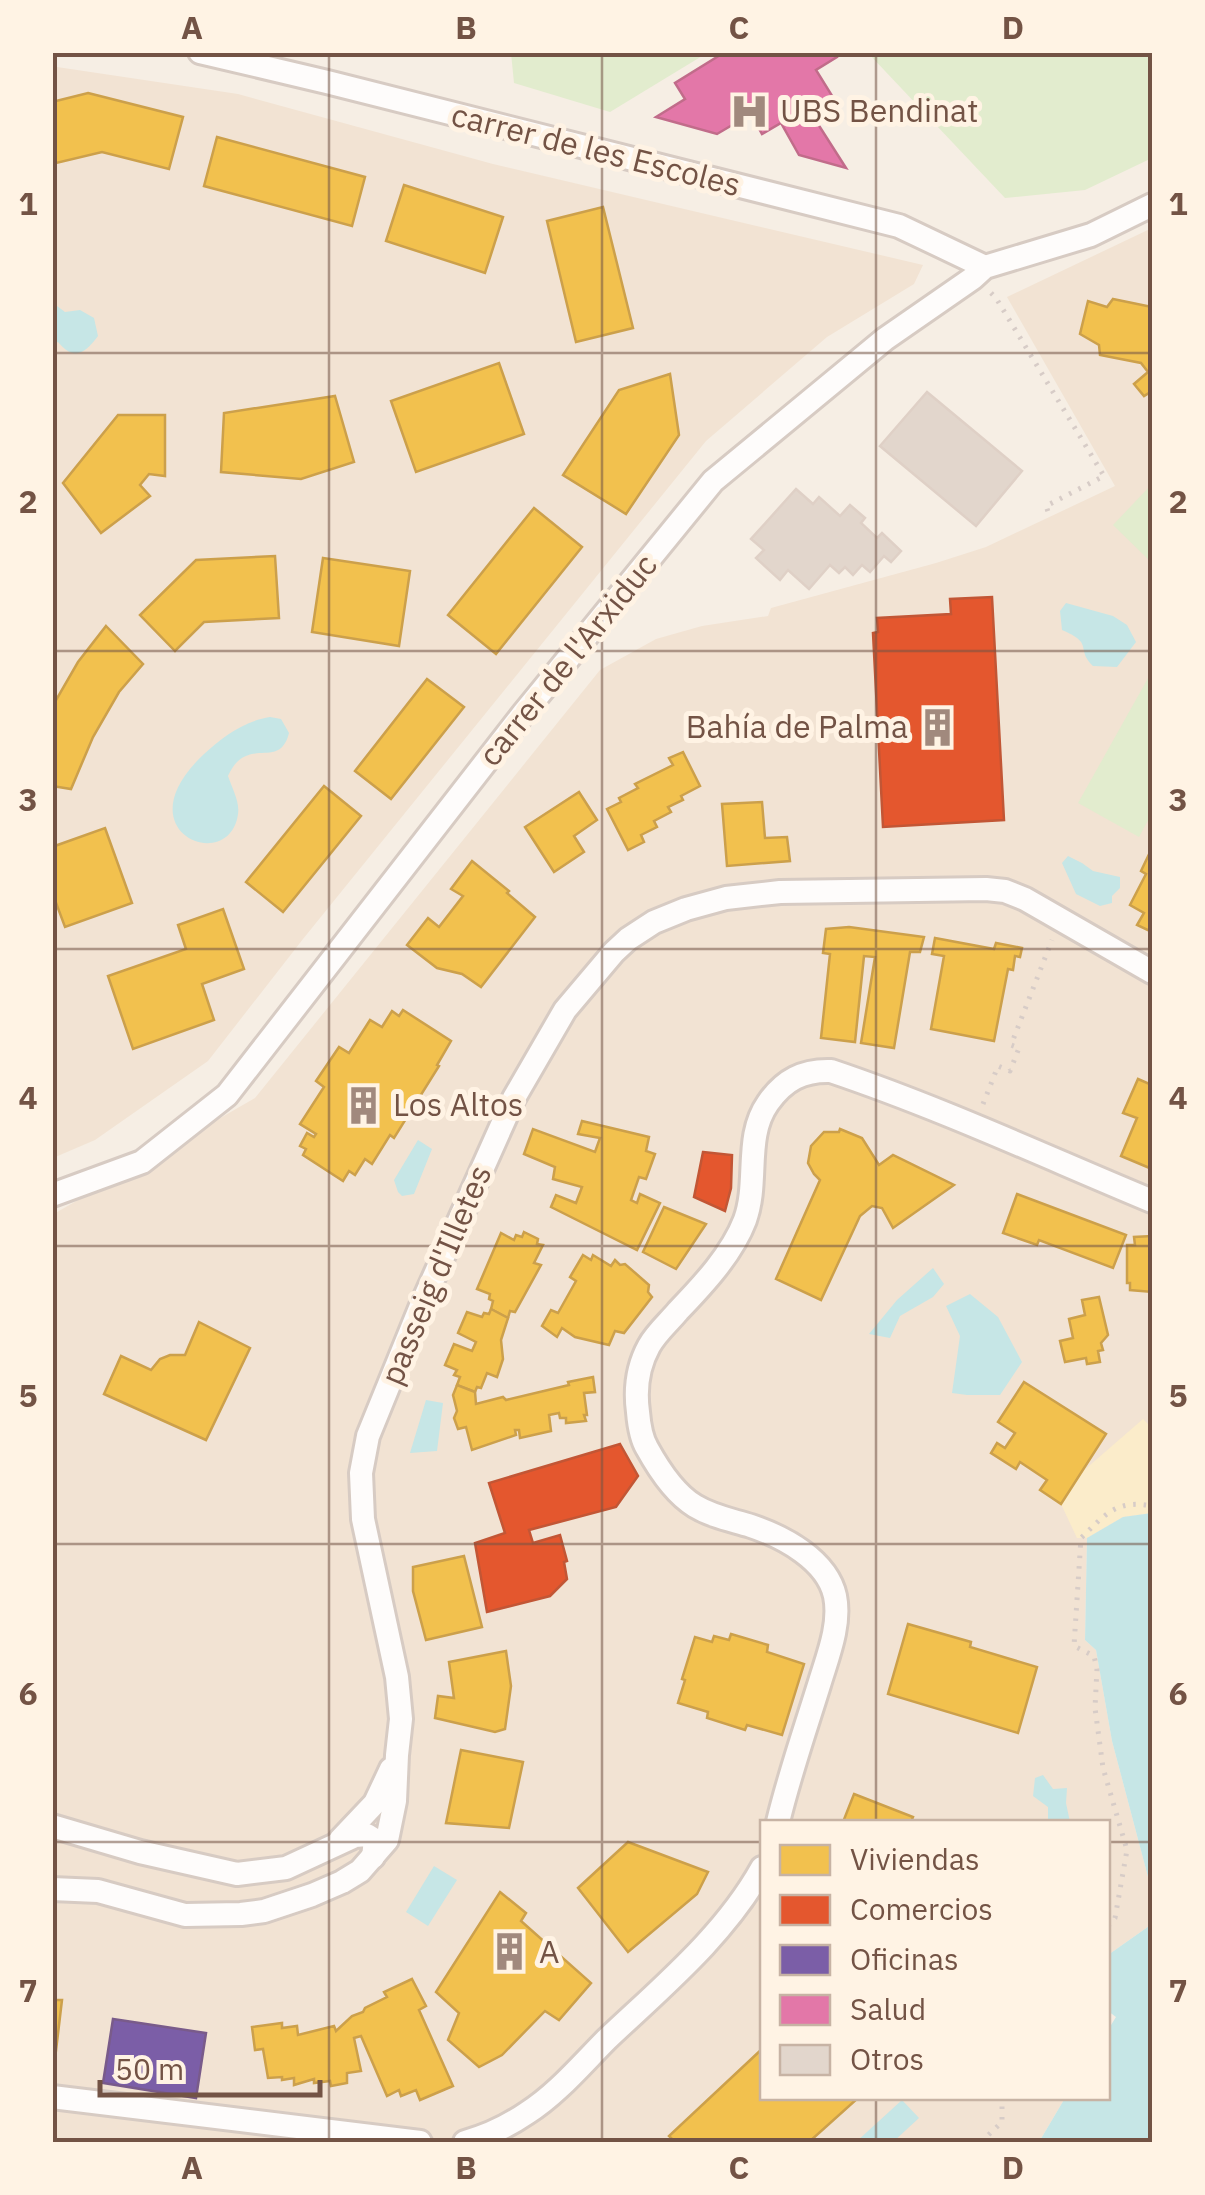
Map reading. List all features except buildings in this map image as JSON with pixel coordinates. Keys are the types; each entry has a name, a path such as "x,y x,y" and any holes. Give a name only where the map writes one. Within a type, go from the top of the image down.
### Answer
{"street":[{"name":"carrer de les Escoles","path":"200,52 899,226 979,272"},
{"name":"carrer de l'Arxiduc","path":"52,1196 142,1162 227,1096 524,714 713,481 885,339 979,272 1091,235 1152,204"},
{"name":"passeig d'Illetes","path":"374,1857 387,1840 396,1801 401,1719 397,1677 363,1519 361,1473 368,1436 514,1098 565,1010 601,966 628,938 654,922 726,898 780,892 986,889 1025,899 1152,972"},
{"path":"779,1820 833,1637 836,1599 818,1566 788,1543 755,1528 712,1516 690,1504 675,1488 645,1446 639,1424 637,1385 654,1338 707,1280 744,1222 754,1180 757,1122 785,1082 814,1070 831,1071 975,1125 1152,1201"},
{"path":"334,1846 375,1803 396,1755"},
{"path":"52,1826 140,1852 237,1874 286,1868 355,1836 367,1835 375,1840 374,1857 351,1876 264,1912 186,1914 98,1890 52,1889"},
{"path":"465,2142 487,2136 530,2111 557,2088 695,1955 750,1890 760,1872"},
{"path":"52,2097 420,2142"}],"path":[{"path":"979,272 1104,476 1046,506 1050,517"},
{"path":"975,1125 998,1066 1010,1071 1019,1048 1010,1044 1061,919"},
{"path":"1110,1924 1115,1918 1127,1850 1104,1768 1095,1708 1094,1656 1074,1646 1081,1538 1112,1509 1138,1503 1152,1506"},
{"path":"982,2142 1002,2122 1002,2100"}],"shaded area":[{"path":"53,68 238,94 493,164 923,265 914,284 827,337 706,441 208,1061 95,1140 53,1158"},
{"path":"1152,228 1152,1513 1123,1517 1087,1538 1085,1640 1096,1650 1112,1741 1152,1892 1152,1924 1110,1954 1110,1820 760,1820 760,2100 1064,2100 1039,2142 53,2142 52,1215 255,1098 600,670 656,639 702,626 768,616 771,608 986,547 1115,486 1007,297"}],"green space":[{"path":"511,52 707,53 610,112 514,83"},
{"path":"868,53 1152,53 1152,158 1085,190 1005,198"},
{"path":"1152,484 1152,563 1113,525"},
{"path":"1152,671 1152,813 1139,837 1078,803"}],"sand":[{"path":"1143,1419 1152,1428 1152,1513 1123,1517 1087,1538 1077,1538 1061,1504 1082,1472"}],"water":[{"path":"53,303 65,312 80,310 94,318 98,336 84,351 70,352 58,342 53,344"},
{"path":"1066,603 1113,616 1127,625 1136,642 1117,667 1093,666 1082,643 1062,630 1060,611"},
{"path":"270,717 281,719 289,733 278,750 244,757 228,776 238,809 231,832 218,841 202,843 187,837 176,824 173,806 181,782 203,755 226,736"},
{"path":"1068,856 1093,871 1120,877 1120,888 1112,896 1112,903 1100,906 1076,894 1062,863"},
{"path":"418,1140 432,1149 414,1194 402,1196 394,1180"},
{"path":"933,1268 944,1284 933,1297 900,1316 890,1338 869,1334 897,1300"},
{"path":"970,1294 998,1317 1022,1362 1000,1395 952,1393 960,1336 946,1306"},
{"path":"426,1400 443,1403 437,1451 410,1453"},
{"path":"1152,1513 1152,1892 1112,1741 1096,1650 1085,1640 1087,1538 1123,1517"},
{"path":"1043,1775 1053,1789 1067,1788 1070,1820 1048,1820 1048,1807 1033,1796 1035,1778"},
{"path":"434,1866 457,1880 428,1926 406,1912"},
{"path":"1152,1924 1152,2142 1039,2142 1064,2100 1110,2100 1110,2027 1116,2017 1110,2012 1110,1954"},
{"path":"902,2100 919,2118 893,2142 856,2142"}],"place":[{"name":"UBS Bendinat","path":"750,111"},
{"name":"Bahía de Palma","path":"938,727"},
{"name":"Los Altos","path":"363,1105"},
{"name":"A","path":"509,1952"}]}
